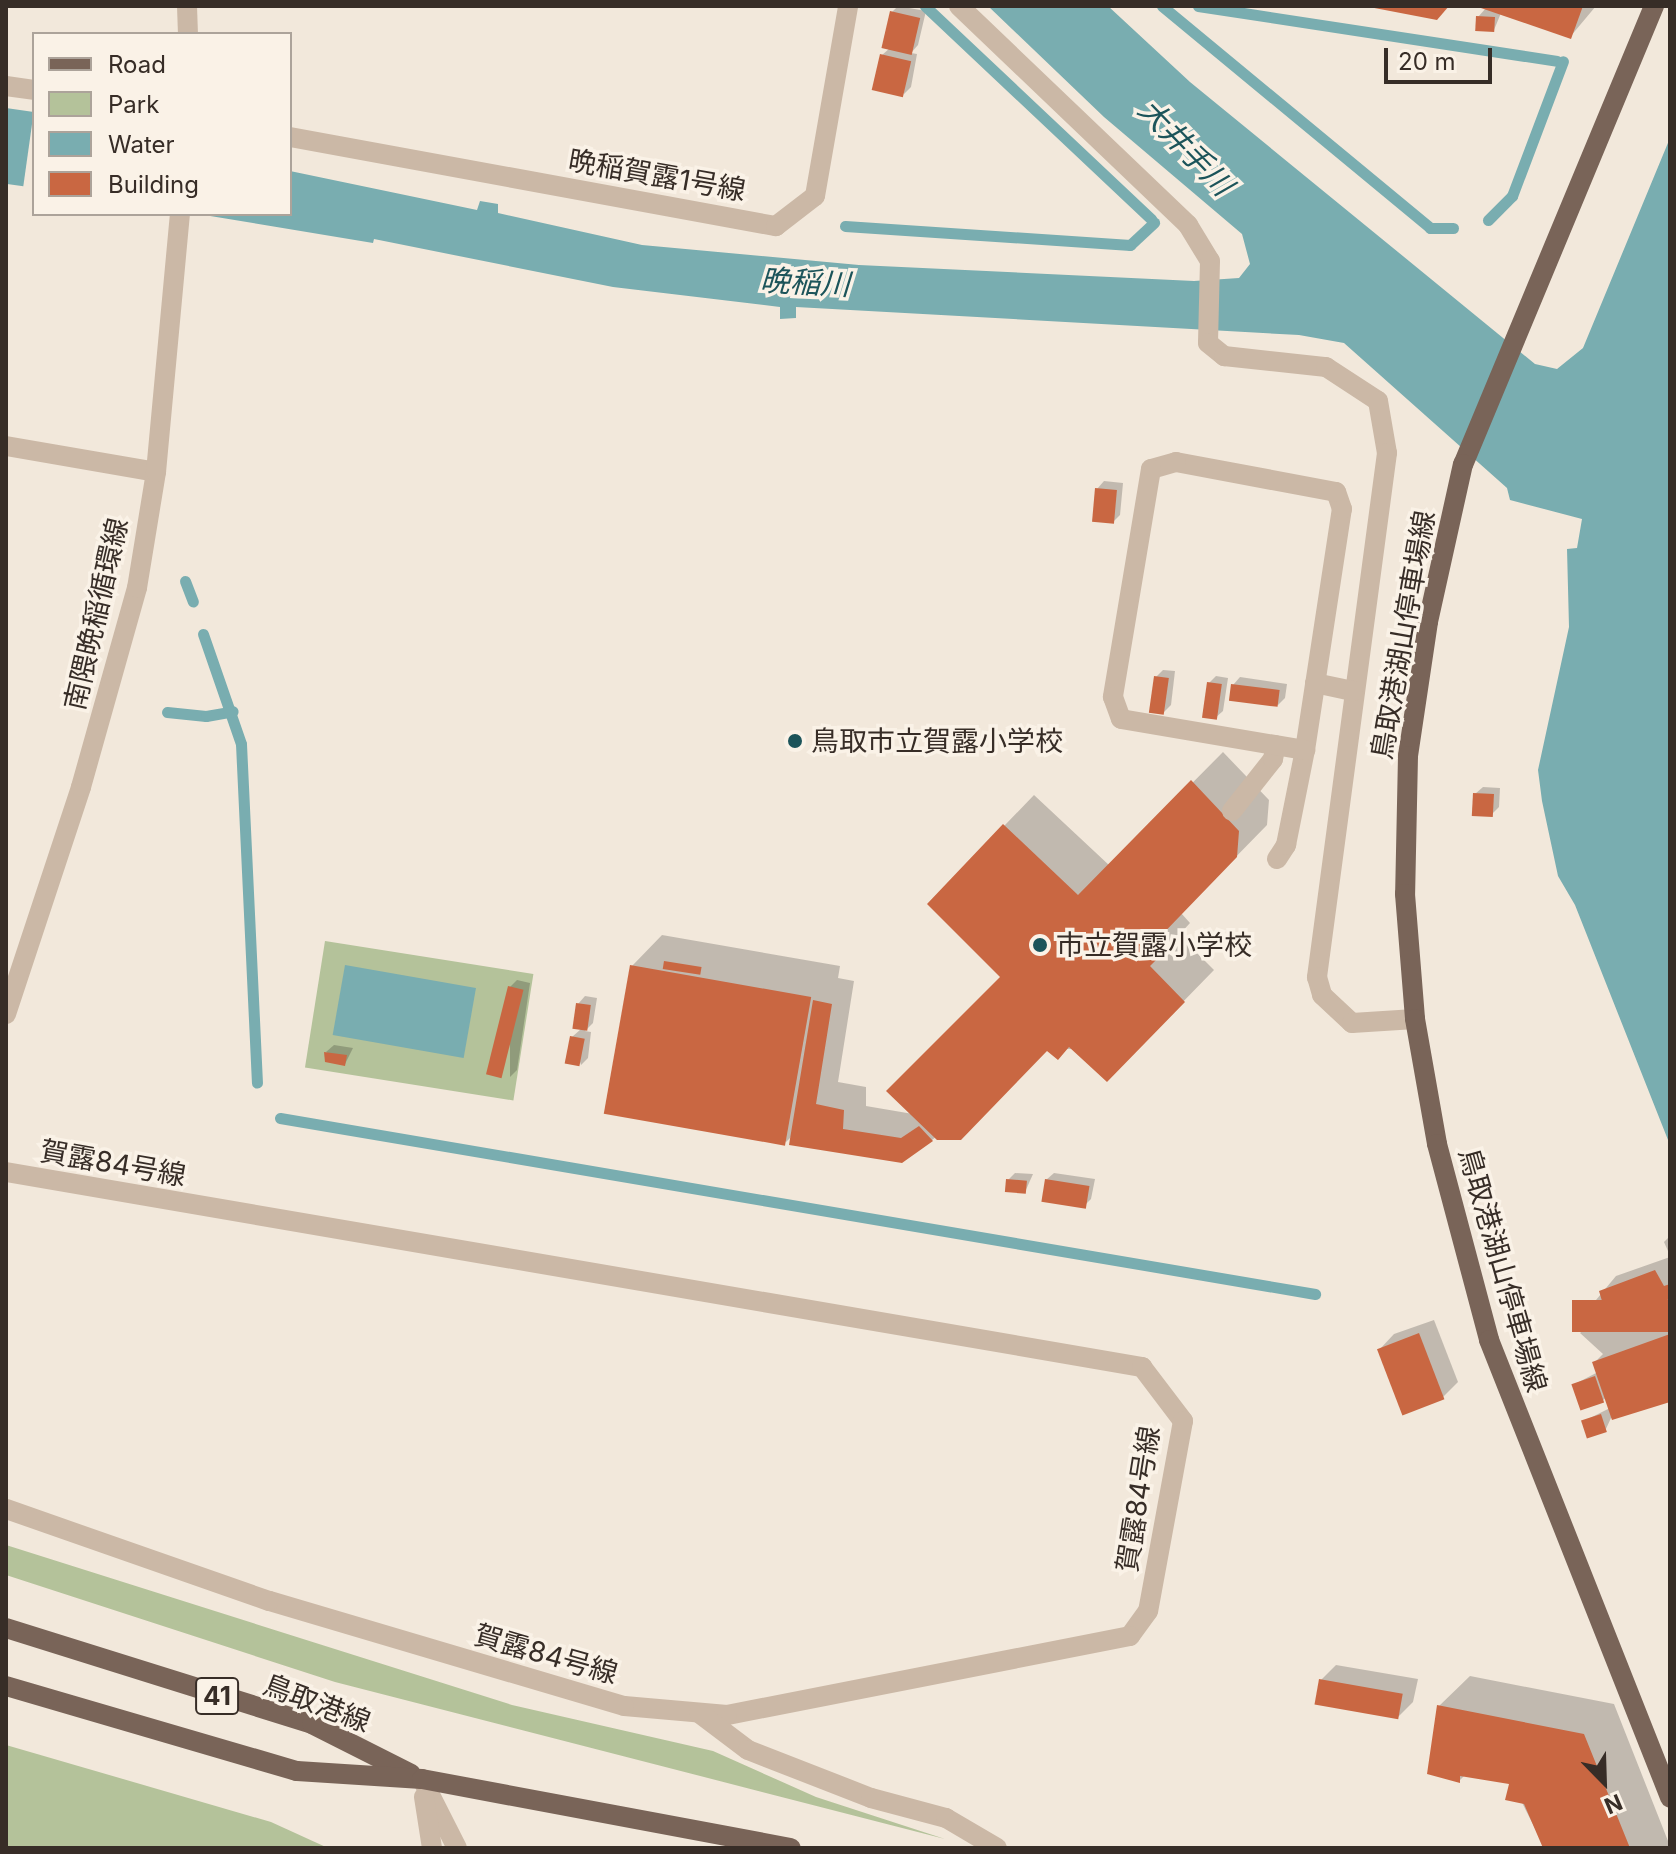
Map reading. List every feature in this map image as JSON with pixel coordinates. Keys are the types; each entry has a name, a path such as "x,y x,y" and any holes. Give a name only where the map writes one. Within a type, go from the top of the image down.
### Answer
{"main road":[{"name":"鳥取港湖山停車場線","path":"1654,6 1515,333 1463,464 1428,622 1408,756 1405,894 1415,1019 1437,1144 1489,1340 1670,1797"},
{"name":"鳥取港線","path":"6,1628 312,1724 422,1779"},
{"name":"鳥取港線","path":"6,1686 297,1771 422,1779 791,1848"}],"street":[{"path":"187,6 188,32"},
{"name":"晩稲賀露1号線","path":"292,137 776,226 815,196 848,6"},
{"path":"959,6 1188,225 1210,261 1208,343 1224,356 1326,367 1378,401 1387,453 1317,977 1322,995 1352,1023 1415,1019"},
{"path":"6,86 32,90"},
{"name":"南隈晩稲循環線","path":"6,1014 81,787 133,604 156,472 180,218"},
{"path":"6,446 156,472"},
{"path":"1277,859 1286,845 1305,750 1342,509 1336,492 1176,462 1151,469 1113,697 1121,719 1305,750"},
{"path":"1315,683 1353,691"},
{"path":"1232,811 1273,759 1276,745"},
{"name":"賀露84号線","path":"6,1172 1142,1367 1183,1421 1148,1611 1130,1636 727,1715 624,1706 269,1601 6,1509"},
{"path":"699,1713 748,1750 871,1798 946,1818 997,1848"},
{"path":"422,1779 432,1848"},
{"path":"422,1779 457,1848"}],"green space":[{"path":"325,941 533,974 513,1100 305,1067"},
{"path":"6,1545 512,1705 713,1751 816,1797 945,1839 335,1682 6,1575"},
{"path":"6,1745 271,1822 328,1848 6,1848"}],"water":[{"path":"988,6 1108,6 1190,82 1535,364 1557,369 1583,348 1670,138 1670,1145 1575,905 1558,876 1542,801 1538,770 1569,627 1567,549 1577,548 1582,519 1510,500 1507,488 1344,343 1299,335 796,307 796,318 780,319 780,307 613,287 374,239 373,243 210,216 292,216 292,171 477,210 480,201 498,204 498,213 642,245 859,265 1194,281 1239,278 1250,264 1242,234 1104,117"},
{"path":"6,108 32,112 23,186 6,184"},
{"path":"345,965 476,988 464,1058 333,1035"}],"building":[{"path":"1364,6 1449,6 1437,20"},
{"path":"1475,6 1583,6 1571,39"},
{"path":"890,11 920,18 912,55 881,48"},
{"path":"1476,16 1495,17 1494,32 1475,31"},
{"path":"880,54 911,61 903,97 872,90"},
{"path":"1095,488 1117,490 1114,524 1092,522"},
{"path":"1154,676 1169,678 1164,715 1149,713"},
{"path":"1207,682 1222,684 1217,720 1202,718"},
{"path":"1231,684 1280,690 1278,707 1229,701"},
{"path":"1191,780 1239,831 1237,857 1152,945 1161,955 1150,966 1185,1002 1107,1082 1069,1047 1058,1060 1047,1051 961,1140 937,1140 886,1091 1000,977 927,904 1003,824 1078,895"},
{"path":"1473,793 1494,794 1493,817 1472,816"},
{"path":"664,961 702,967 700,975 663,969"},
{"path":"630,965 811,997 785,1146 604,1114"},
{"path":"508,986 524,990 502,1078 486,1074"},
{"path":"813,1000 832,1004 816,1104 844,1110 843,1129 901,1138 919,1126 933,1141 902,1163 789,1145"},
{"path":"576,1003 591,1005 587,1031 572,1029"},
{"path":"570,1036 585,1039 579,1066 565,1063"},
{"path":"324,1052 347,1055 345,1066 325,1062"},
{"path":"1006,1179 1027,1181 1026,1194 1005,1192"},
{"path":"1045,1179 1089,1186 1086,1209 1041,1202"},
{"path":"1655,1270 1664,1286 1670,1284 1670,1299 1577,1331 1574,1324 1589,1318 1586,1307 1602,1301 1599,1291"},
{"path":"1572,1300 1670,1300 1670,1332 1572,1332"},
{"path":"1419,1333 1444,1399 1402,1415 1377,1349"},
{"path":"1670,1334 1670,1402 1612,1420 1592,1362"},
{"path":"1595,1376 1604,1402 1580,1411 1571,1384"},
{"path":"1601,1414 1607,1432 1587,1439 1581,1420"},
{"path":"1319,1679 1403,1694 1398,1719 1314,1705"},
{"path":"1437,1705 1584,1734 1630,1848 1543,1848 1524,1804 1505,1800 1509,1784 1460,1776 1460,1783 1427,1774"}],"waterway":[{"path":"925,6 1151,219"},
{"path":"1162,6 1430,228 1453,228"},
{"path":"1198,6 1557,61"},
{"path":"1488,220 1512,196 1563,61"},
{"path":"845,226 1130,245 1154,223"},
{"path":"185,581 193,602"},
{"path":"203,634 241,744 257,1083"},
{"path":"167,712 206,716 233,711"},
{"path":"280,1118 1315,1294"}],"place":[{"name":"鳥取市立賀露小学校","path":"795,741"},
{"name":"市立賀露小学校","path":"1040,945"}],"water label":[{"name":"大井手川","path":"1186,147"},
{"name":"晩稲川","path":"805,282"}]}
